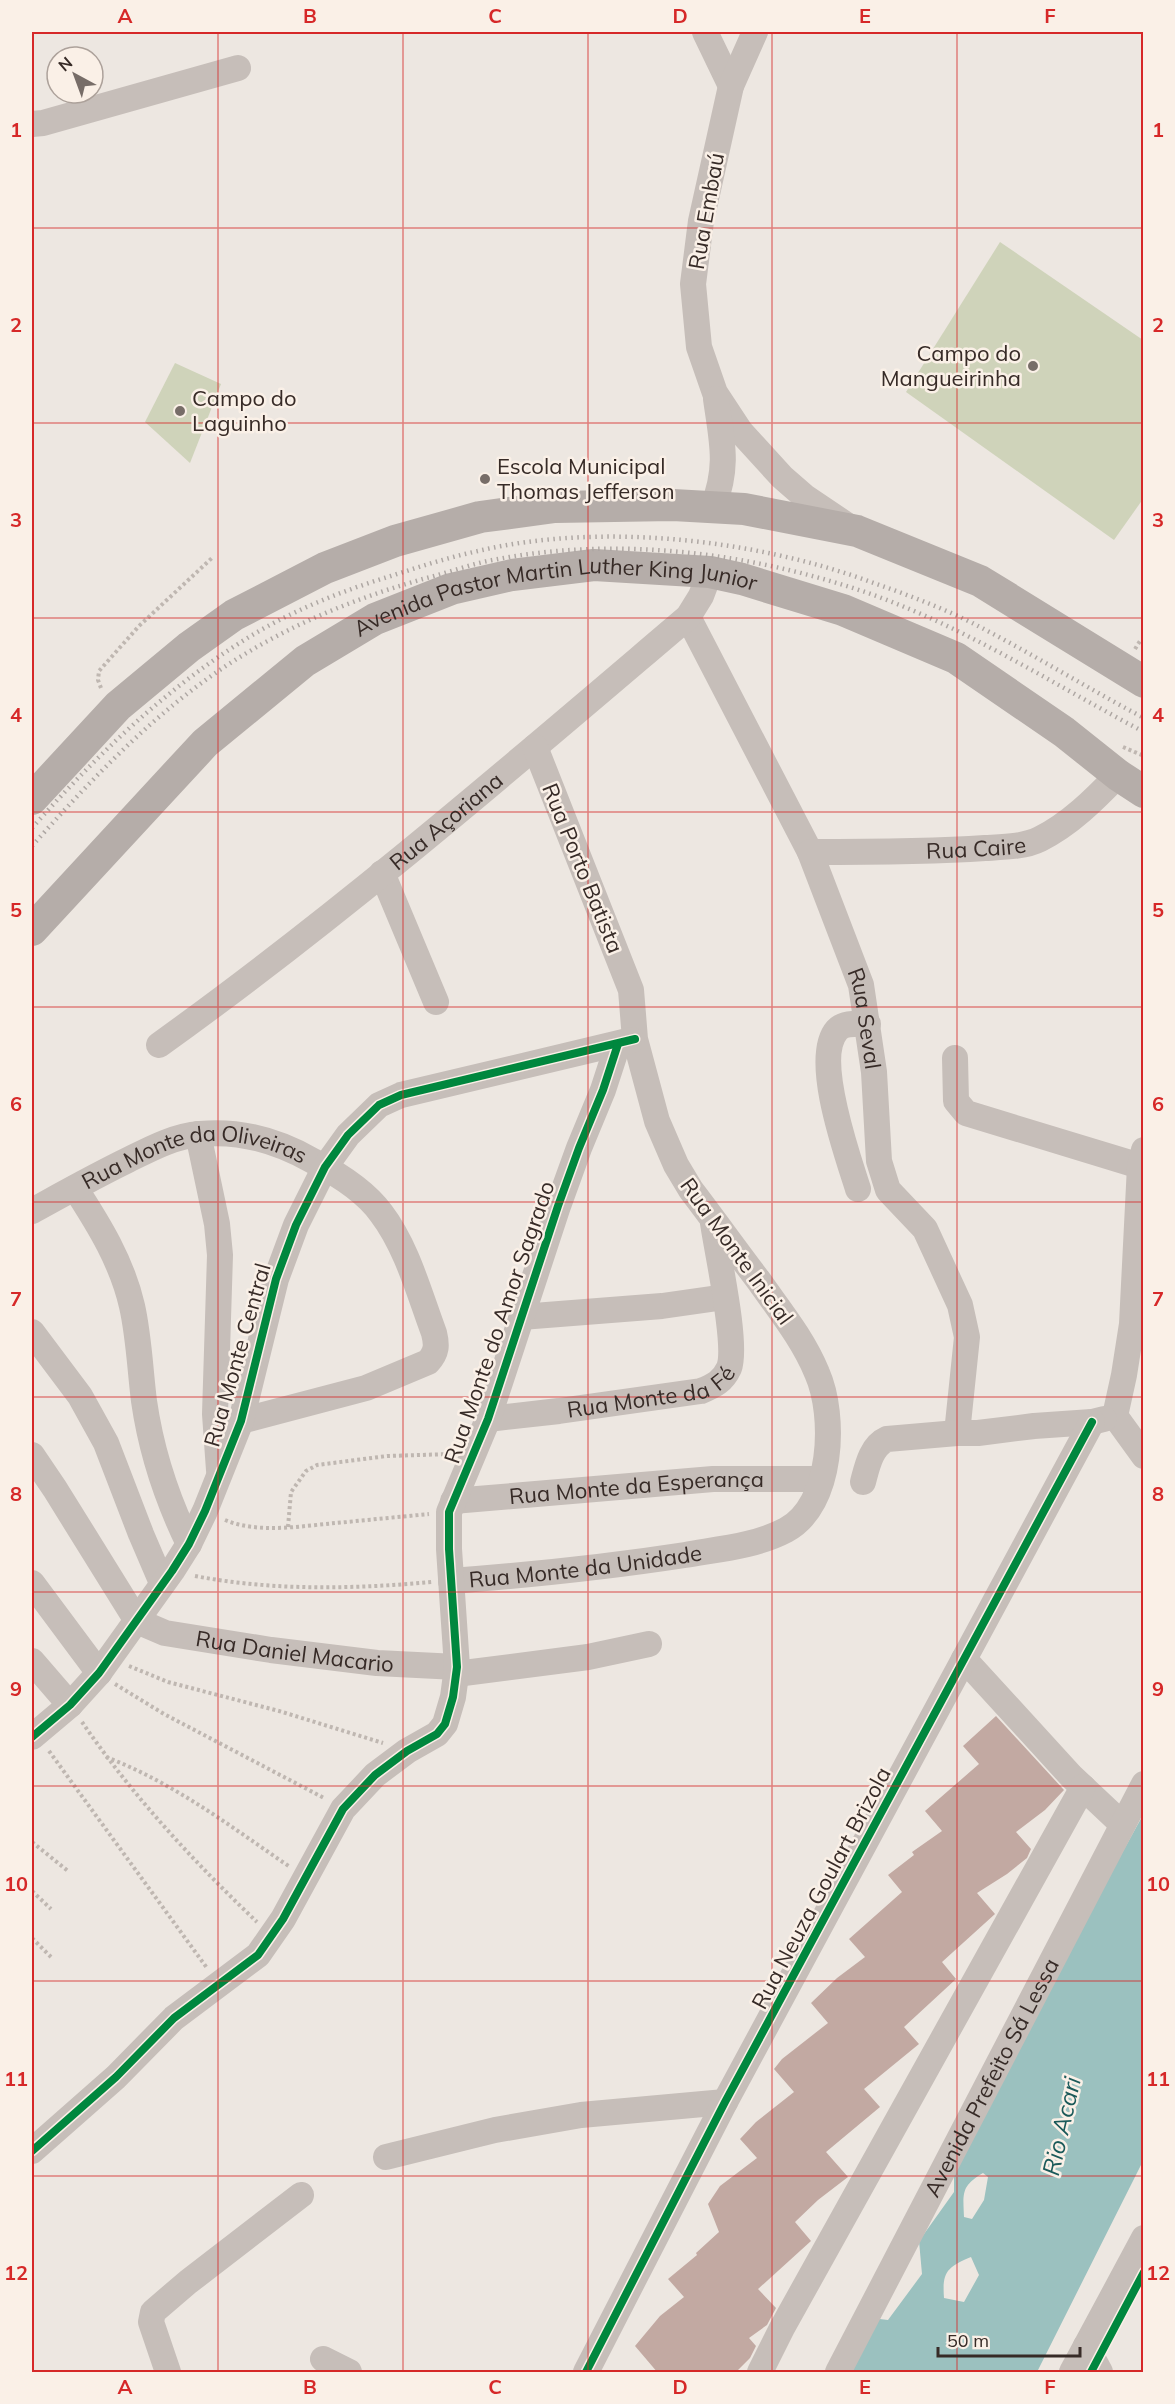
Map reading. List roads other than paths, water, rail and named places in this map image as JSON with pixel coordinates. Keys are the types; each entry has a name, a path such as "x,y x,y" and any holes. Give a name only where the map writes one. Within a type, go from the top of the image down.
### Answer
{"main road":[{"path":"32,799 118,706 189,647 234,615 325,568 395,541 480,517 555,507 673,505 744,509 857,531 980,581 1143,682"},
{"name":"Avenida Pastor Martin Luther King Junior","path":"32,930 205,743 305,661 375,619 451,589 512,575 594,565 710,573 742,579 843,610 956,658 1064,732 1143,792"}],"street":[{"path":"705,32 731,86"},
{"name":"Rua Embaú","path":"713,507 724,469 715,393 699,347 693,284 701,220 731,86 756,32"},
{"path":"32,124 43,123 238,68"},
{"name":"Rua Embaú","path":"715,393 740,431 782,477 813,503 857,531"},
{"name":"Rua Açoriana","path":"159,1045 228,996 382,873 688,618 701,596 710,573"},
{"name":"Rua Seval","path":"688,618 810,852 861,985 874,1072 879,1161 888,1190 925,1229 960,1305 967,1337 957,1433"},
{"name":"Rua Porto Batista","path":"535,747 631,990"},
{"name":"Rua Caire","path":"810,852 951,850 1015,846 1038,840 1063,825 1094,800 1118,775"},
{"path":"382,873 436,1002"},
{"name":"Rua Monte Inicial","path":"631,990 627,1041 676,1165 691,1190 800,1337 819,1375 829,1428 827,1456 810,1510"},
{"path":"858,1189 838,1127 827,1067 828,1049 836,1031 842,1027 868,1024"},
{"name":"Rua Monte Central","path":"33,1732 70,1705 105,1665 189,1544 205,1511 241,1421 276,1279 296,1225 325,1167 363,1118 379,1106 401,1095 627,1041"},
{"name":"Rua Monte do Amor Sagrado","path":"32,2151 116,2077 174,2018 258,1955 272,1937 343,1809 375,1775 407,1751 437,1734 445,1724 452,1705 457,1671 451,1581 451,1507 488,1419 579,1148 603,1090 627,1041"},
{"path":"955,1058 956,1101 966,1113 1142,1158 1132,1324 1124,1375 1103,1419"},
{"name":"Rua Monte da Oliveiras","path":"32,1211 162,1144 198,1134 236,1133 291,1149 325,1167 364,1196 381,1212 394,1235 434,1333 437,1343 435,1354 428,1362 366,1388 241,1421"},
{"path":"198,1134 217,1224 220,1255 215,1393 220,1475"},
{"path":"75,1188 102,1229 118,1261 132,1305 144,1401 153,1448 177,1519 189,1544"},
{"name":"Rua Monte da Fé","path":"488,1419 640,1401 701,1391 711,1388 723,1379 730,1365 731,1350 725,1297 711,1216"},
{"path":"521,1317 641,1308 725,1297"},
{"path":"32,1332 80,1396 106,1443 141,1534 167,1577"},
{"path":"862,1482 875,1449 883,1441 1103,1419 1143,1456"},
{"name":"Rua Neuza Goulart Brizola","path":"586,2373 725,2102 964,1659 1103,1419"},
{"path":"32,1455 137,1621"},
{"name":"Rua Monte da Esperança","path":"451,1507 713,1479 821,1479"},
{"name":"Rua Monte da Unidade","path":"451,1581 620,1565 738,1546 766,1539 788,1529 810,1510"},
{"path":"32,1583 105,1665"},
{"name":"Rua Daniel Macario","path":"137,1621 165,1633 271,1650 457,1671 588,1657 649,1644"},
{"path":"964,1659 1083,1787 1122,1824"},
{"path":"32,1661 70,1705"},
{"name":"Avenida Prefeito Sá Lessa","path":"838,2373 1143,1784"},
{"path":"760,2373 788,2318 1083,1787"},
{"path":"386,2157 495,2130 581,2115 725,2102"},
{"path":"168,2373 151,2322 153,2312 188,2282 301,2195"},
{"path":"1072,2373 1143,2238"},
{"path":"1086,2346 1100,2373"},
{"path":"323,2359 349,2373"}],"water":[{"name":"Rio Acari","path":"1143,1815 1143,2161 1037,2372 843,2372 871,2318 888,2320 922,2274 919,2241 954,2192 954,2174 992,2088","holes":["983,2173 988,2177 984,2200 972,2219 964,2217 963,2202 967,2186","971,2257 979,2275 964,2302 944,2298 945,2276 956,2264"]}],"railway":[{"path":"32,828 80,776 157,704 212,661 259,631 315,603 374,581 457,556 525,542 625,537 676,540 727,546 826,567 913,597 967,620 1144,718"},
{"path":"32,846 81,792 161,715 219,670 270,639 334,609 378,593 483,562 531,554 627,549 676,552 724,557 819,578 865,592 937,621 1007,656 1144,732"}],"place":[{"name":"Campo do Mangueirinha","path":"1033,366"},
{"name":"Campo do Laguinho","path":"180,411"},
{"name":"Escola Municipal Thomas Jefferson","path":"485,479"}]}
